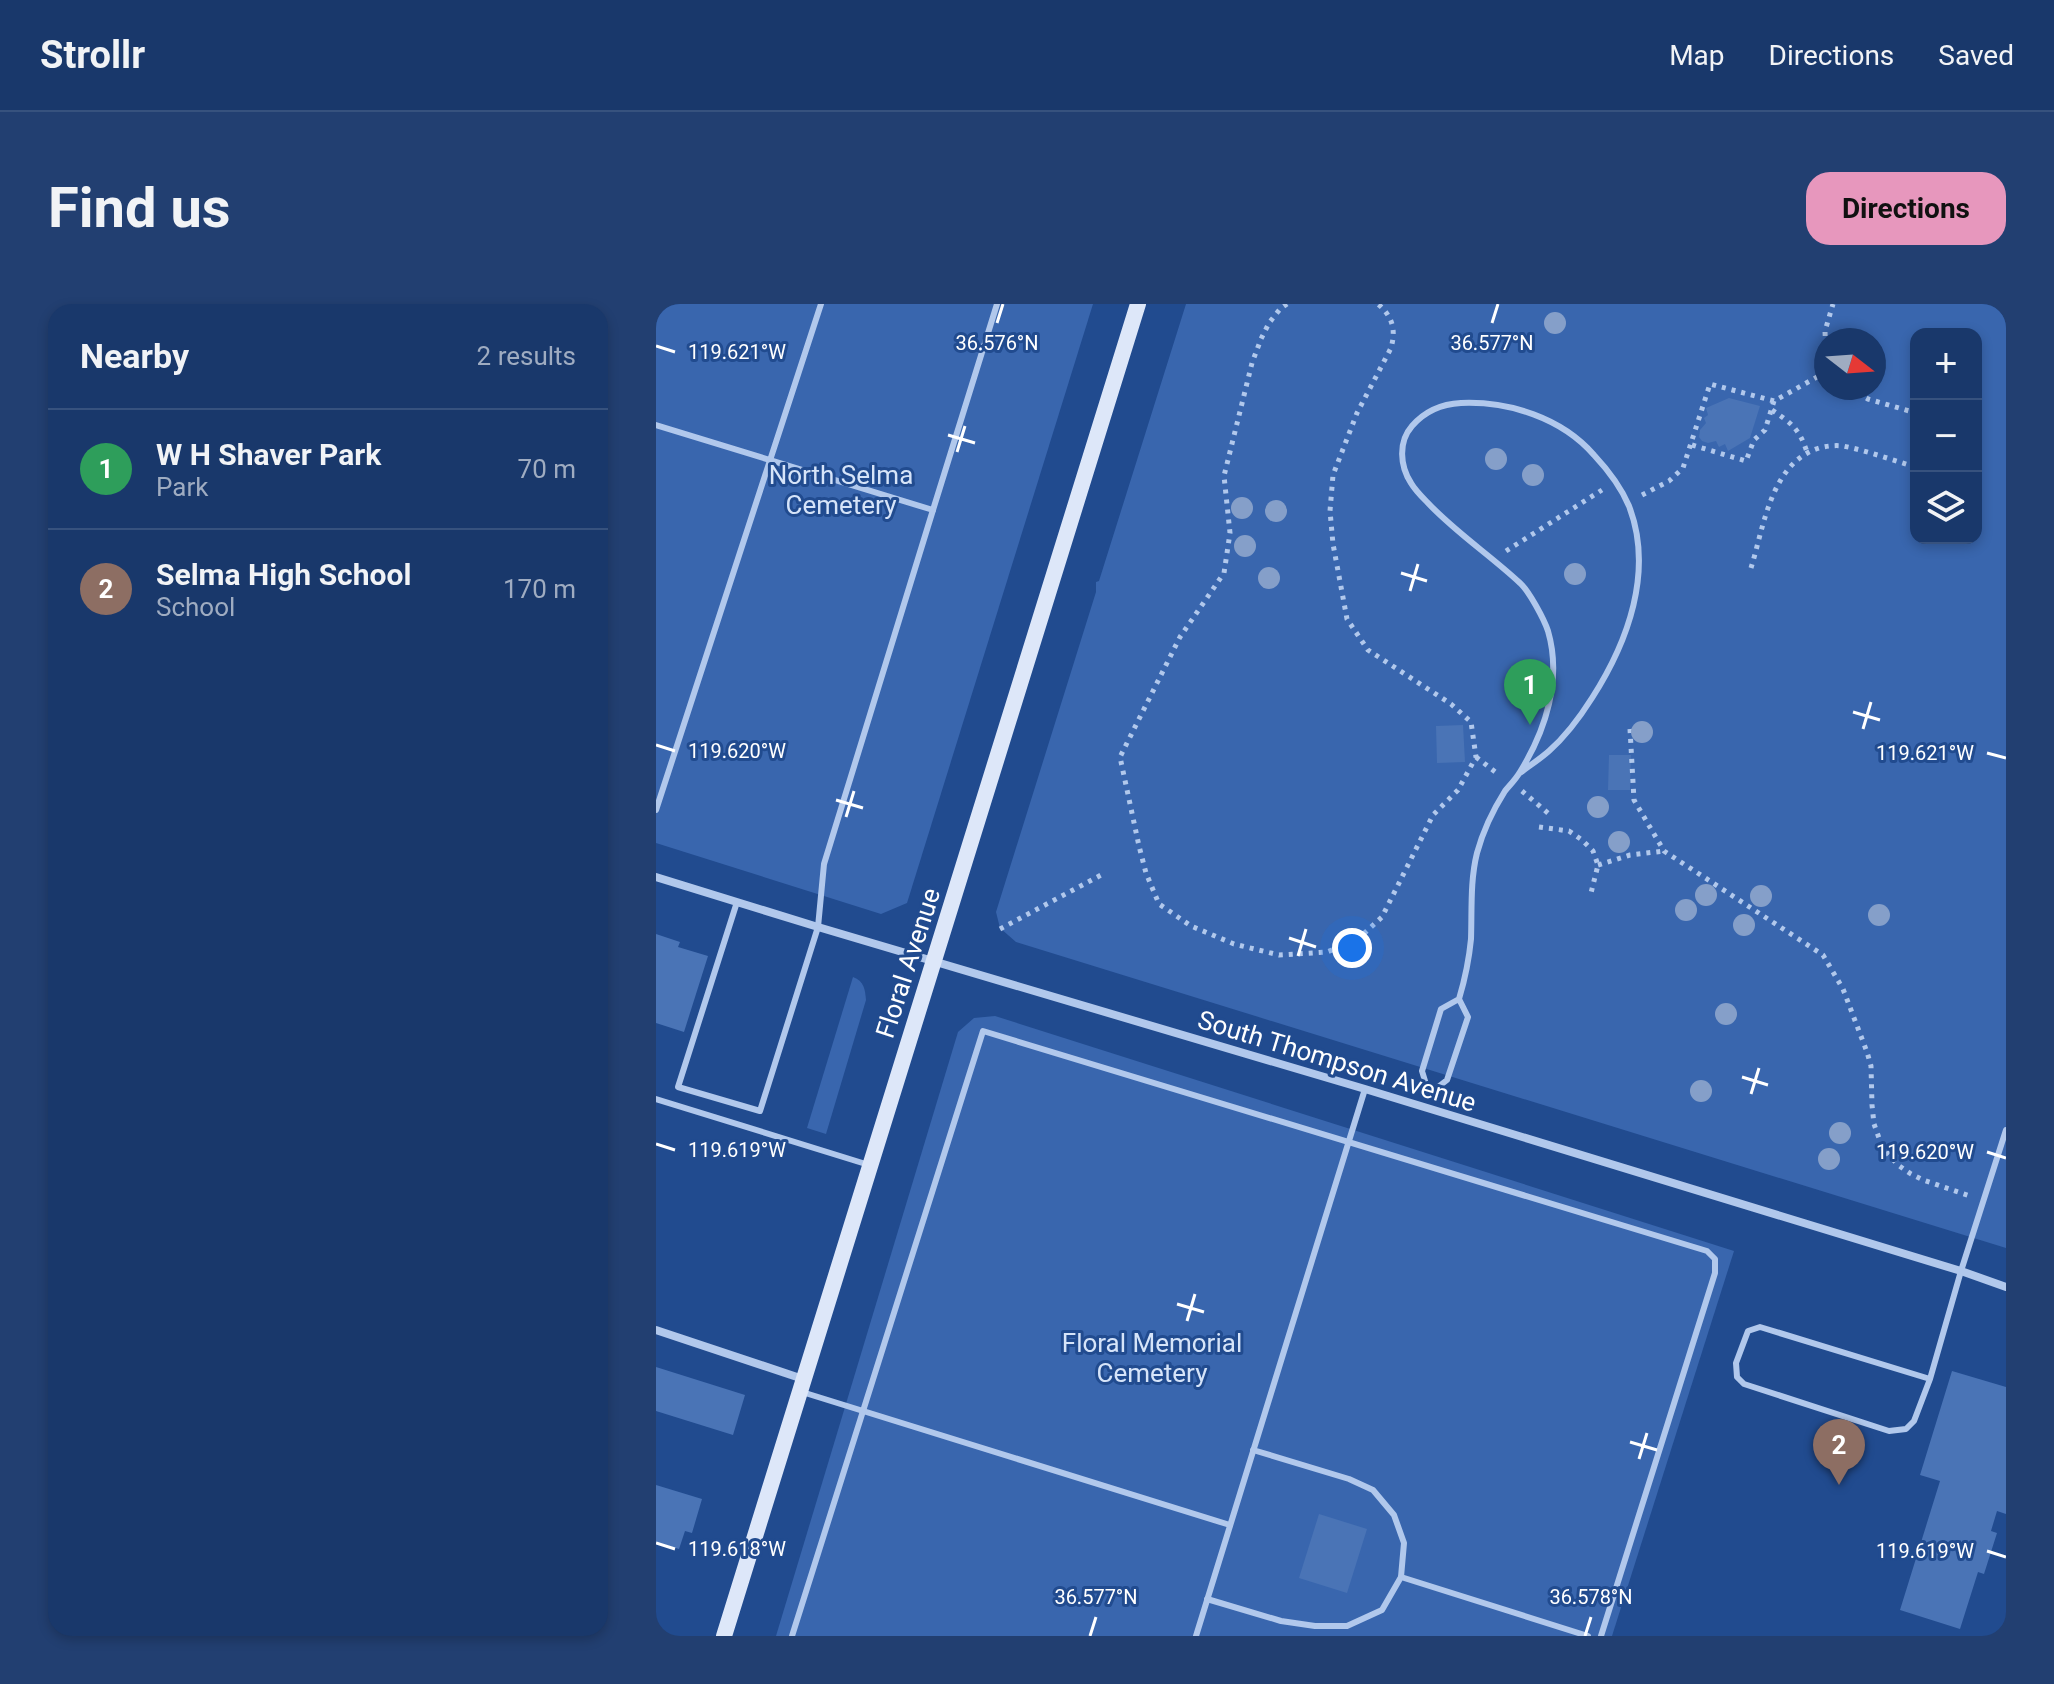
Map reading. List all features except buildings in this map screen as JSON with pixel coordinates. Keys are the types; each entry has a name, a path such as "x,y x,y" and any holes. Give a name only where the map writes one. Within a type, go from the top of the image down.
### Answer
{"main road":[{"name":"Floral Avenue","path":"724,1636 1138,304"}],"street":[{"name":"South Thompson Avenue","path":"656,877 1365,1089 2006,1287"},
{"path":"656,1330 802,1385"}],"lane":[{"path":"656,810 821,304"},
{"path":"737,902 678,1087 760,1111 818,927 824,864 997,304"},
{"path":"1429,1094 1447,1080 1468,1017 1459,999 1468,967 1477,853 1497,804 1520,773 1541,732 1549,703 1554,660 1547,628 1523,585 1435,510 1411,485 1404,470 1401,454 1409,430 1429,411 1442,406 1460,403 1511,407 1530,412 1572,434 1616,481 1634,521 1639,549 1639,576 1625,632 1613,662 1583,711 1550,750 1520,773"},
{"path":"656,425 933,510"},
{"path":"1425,1108 1429,1094 1422,1071 1441,1009 1459,999"},
{"path":"792,1636 983,1031 1707,1251 1715,1259 1715,1273 1601,1636"},
{"path":"1196,1636 1365,1089"},
{"path":"656,1099 869,1165"},
{"path":"1930,1379 1760,1327 1748,1331 1736,1363 1737,1377 1744,1384 1889,1431 1906,1429 1914,1421 1930,1379 2006,1130"},
{"path":"802,1385 863,1412 1230,1525"},
{"path":"1207,1599 1281,1621 1315,1626 1347,1626 1382,1610 1401,1577 1404,1543 1394,1515 1373,1490 1349,1479 1253,1450"},
{"path":"1401,1577 1588,1636"}],"path":[{"path":"1287,304 1269,323 1252,363 1224,476 1230,533 1224,573 1180,637 1120,757 1146,873 1159,904 1191,926 1234,944 1279,955 1327,952 1357,940 1382,917 1433,815 1458,790 1476,757 1471,722 1451,704 1368,650 1347,619 1333,544 1330,494 1336,466 1357,413 1391,348 1393,322 1378,304"},
{"path":"1826,328 1833,304"},
{"path":"1628,502 1669,481 1683,468 1710,384 1774,401 1814,379"},
{"path":"1871,400 1910,411"},
{"path":"1692,445 1746,461 1754,440 1765,430 1774,401"},
{"path":"1772,410 1792,424 1801,435 1807,452"},
{"path":"1751,568 1779,479 1791,464 1807,452 1827,446 1842,446 1910,465"},
{"path":"1529,537 1616,481"},
{"path":"1630,729 1634,800 1664,851 1823,955 1843,989 1867,1052 1871,1066 1874,1124 1888,1154 1911,1174 1968,1195"},
{"path":"1532,799 1549,814"},
{"path":"1539,827 1569,831 1593,851 1598,865 1591,893"},
{"path":"1598,865 1630,855 1664,851"},
{"path":"1000,929 1103,874"}],"green space":[{"name":"North Selma Cemetery","path":"656,304 1093,304 907,903 881,914 656,843"},
{"path":"1186,304 2006,304 2006,1248 1016,942 1000,928 996,912 1096,592 1096,582 1099,581"},
{"path":"853,977 863,986 866,1000 826,1134 807,1128"},
{"name":"Floral Memorial Cemetery","path":"995,1016 1734,1251 1612,1636 776,1636 958,1032 974,1018"}],"place":[{"name":"W H Shaver Park","path":"1530,725"},
{"name":"Selma High School","path":"1839,1485"}]}
